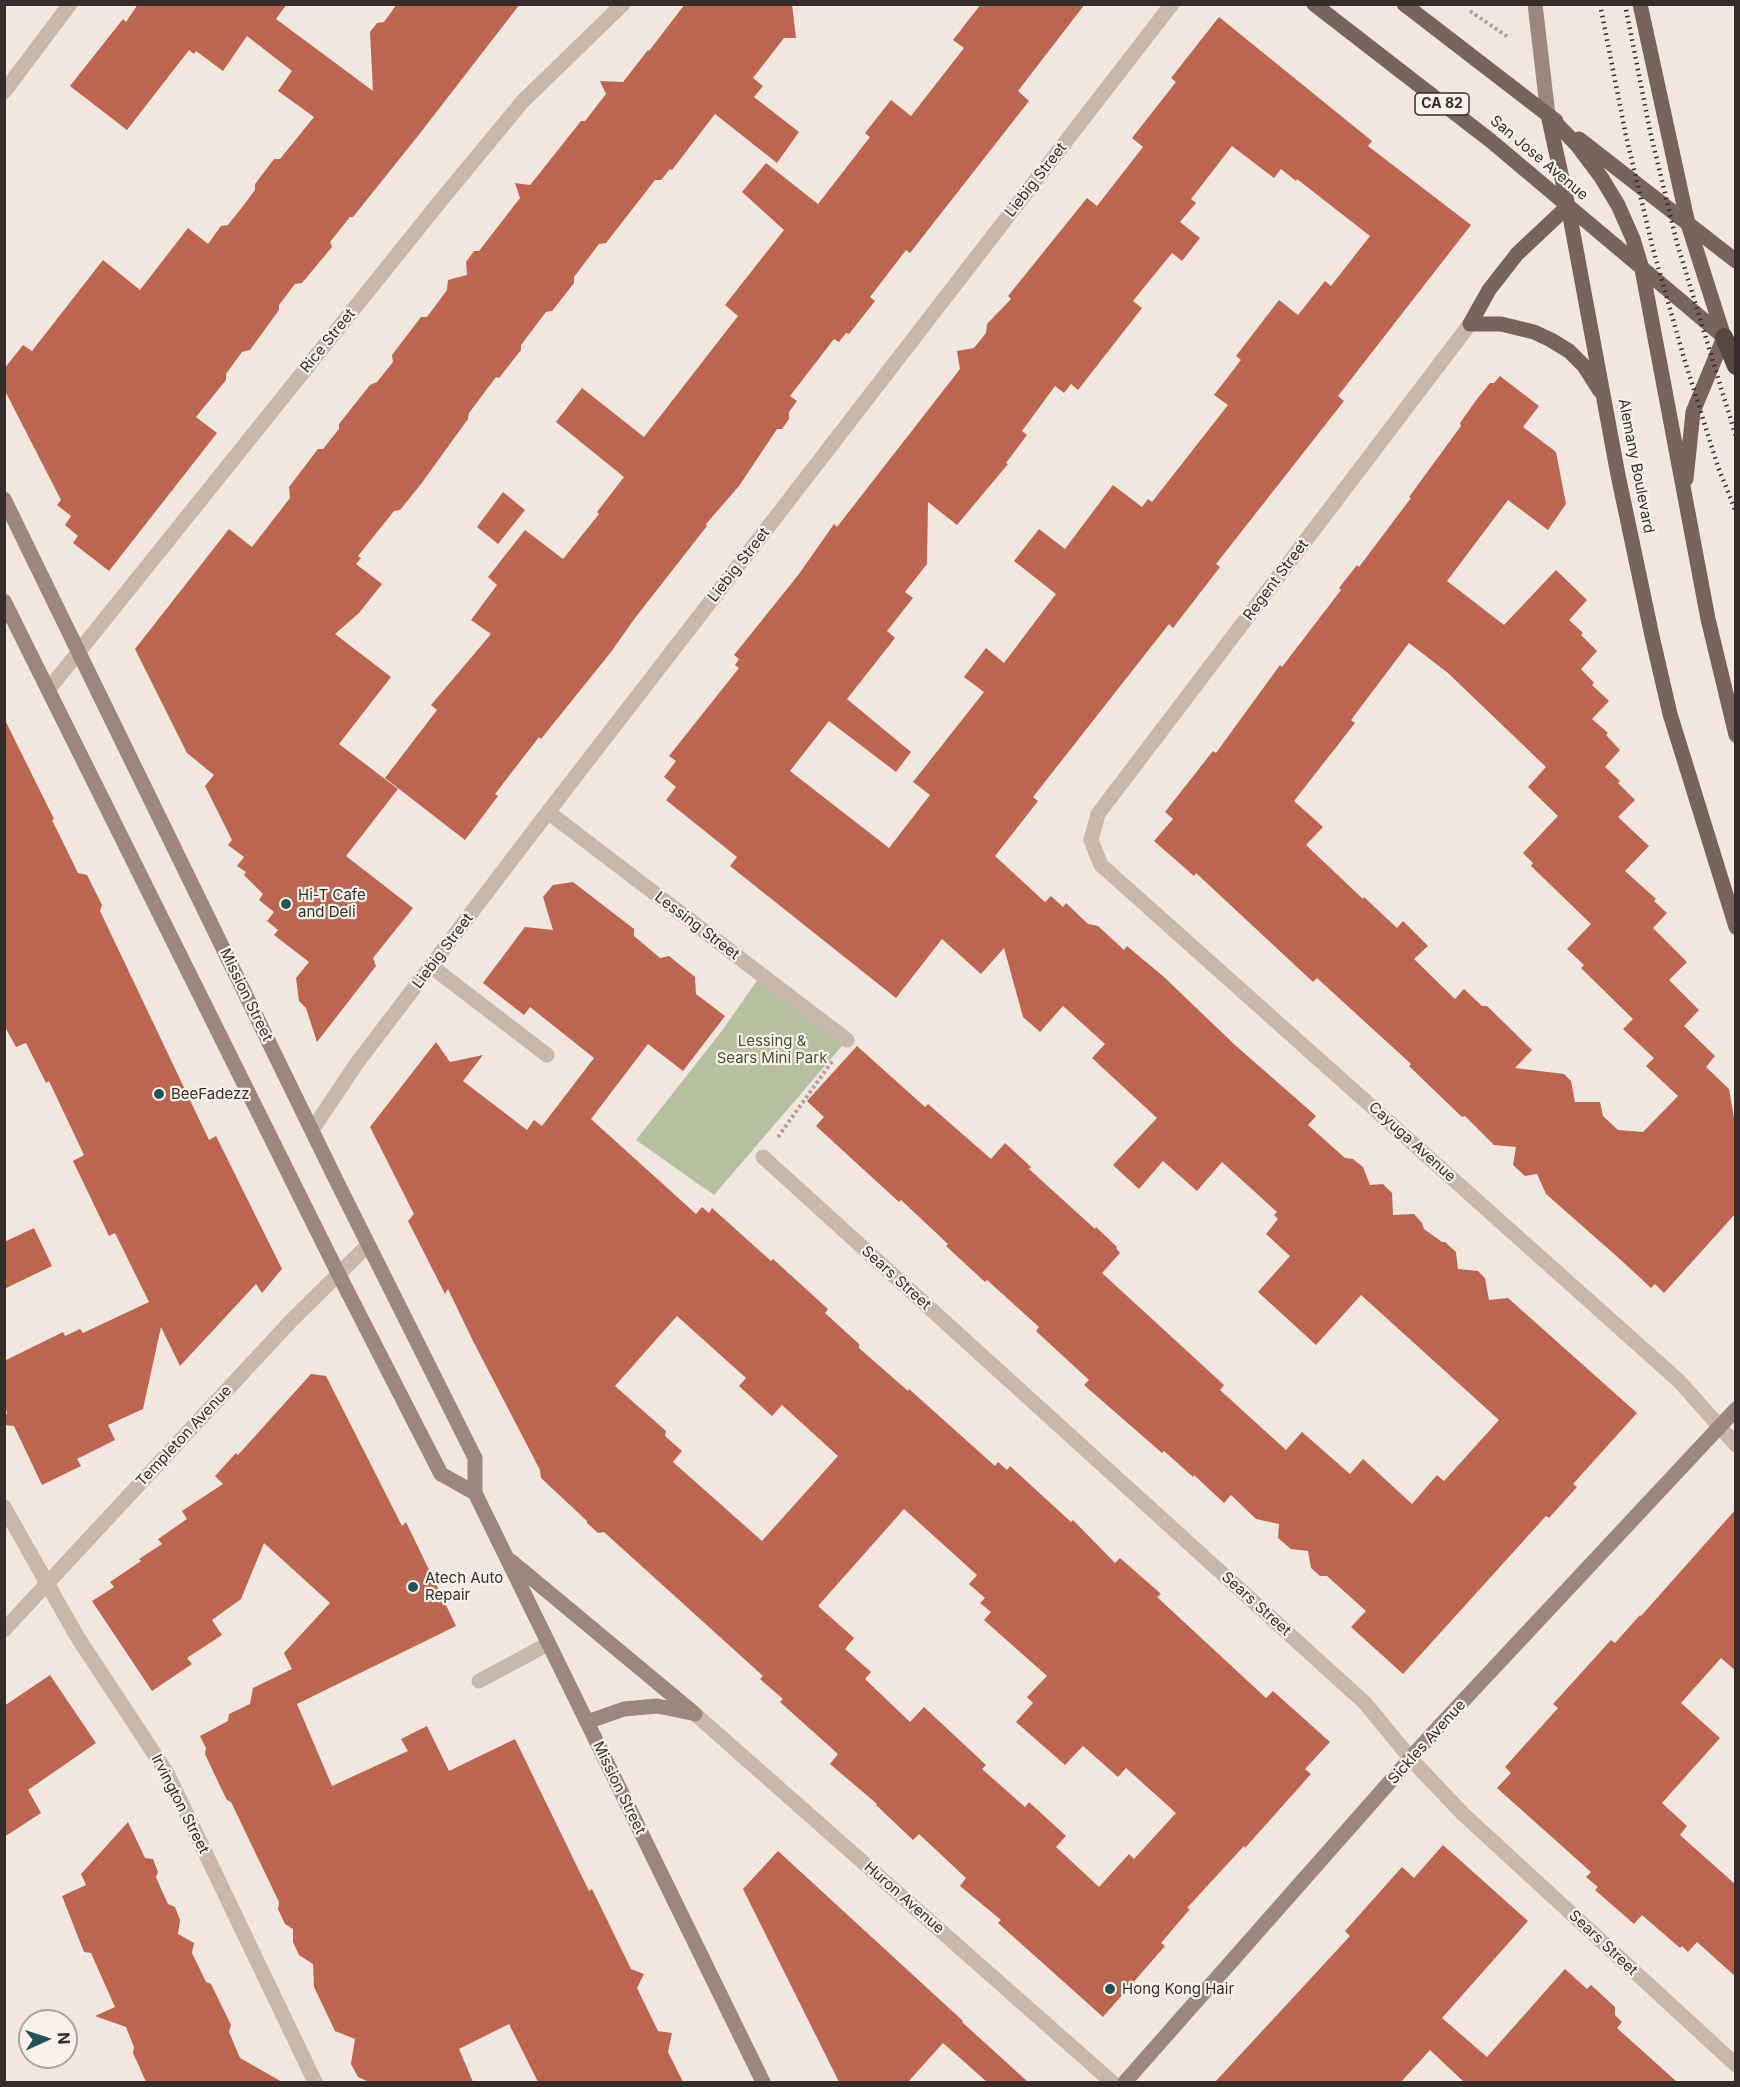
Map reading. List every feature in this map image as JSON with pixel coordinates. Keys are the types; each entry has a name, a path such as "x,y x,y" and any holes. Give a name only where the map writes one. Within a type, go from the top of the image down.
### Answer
{"highway":[{"path":"1730,342 1736,366"}],"main road":[{"name":"San Jose Avenue","path":"1314,4 1491,141 1730,342"},
{"path":"1408,8 1428,4"},
{"name":"Alemany Boulevard","path":"1535,4 1548,115 1568,206 1635,555 1670,714 1736,927"},
{"path":"1640,4 1688,224 1730,342 1693,412 1684,497"},
{"path":"1408,8 1736,261"},
{"path":"1548,115 1577,146 1601,177 1622,213 1642,269 1708,620 1736,735"},
{"path":"1568,206 1517,254 1489,290 1470,324 1501,324 1534,332 1551,340 1569,351 1584,366 1604,397"},
{"name":"Mission Street","path":"4,499 368,1245 475,1458 475,1493 763,2082"},
{"path":"4,601 339,1275 441,1474 475,1493"},
{"name":"Sickles Avenue","path":"1125,2082 1434,1733 1736,1409"},
{"path":"505,1556 695,1714"},
{"path":"587,1722 624,1709 657,1706 695,1714"}],"street":[{"path":"4,92 70,4"},
{"name":"Rice Street","path":"48,690 516,110 623,4"},
{"name":"Liebig Street","path":"312,1130 357,1063 1172,4"},
{"name":"Regent Street","path":"1092,840 1098,814 1470,324"},
{"name":"Lessing Street","path":"548,813 847,1040"},
{"name":"Cayuga Avenue","path":"1092,840 1101,865 1674,1376 1736,1445"},
{"path":"432,967 548,1055"},
{"name":"Sears Street","path":"763,1157 1365,1703 1462,1813 1736,2065"},
{"name":"Templeton Avenue","path":"4,1630 283,1330 368,1245"},
{"name":"Irvington Street","path":"4,1507 78,1638 167,1773 315,2082"},
{"path":"479,1681 548,1644"},
{"name":"Huron Avenue","path":"695,1714 1112,2082"}],"path":[{"path":"1470,11 1508,38"},
{"path":"1497,30 1497,39"},
{"path":"763,1157 847,1040"}],"green space":[{"name":"Lessing & Sears Mini Park","path":"761,975 847,1040 714,1195 636,1140 721,1032"}],"building":[{"path":"138,4 287,4 276,19 373,91 370,32 377,23 384,22 397,4 520,4 421,132 330,242 332,247 302,283 295,284 250,350 242,352 226,374 226,380 196,417 217,433 109,571 73,543 78,536 65,525 71,516 57,505 61,500 4,389 4,369 23,345 32,351 103,260 140,290 188,228 208,244 221,226 228,225 243,206 255,190 255,184 274,159 280,159 314,117 278,91 292,71 247,36 223,71 196,51 194,54 189,50 127,130 70,86 123,19 126,22"},
{"path":"685,4 792,4 796,38 784,38 753,78 763,86 754,97 799,132 777,163 715,114 672,170 670,169 661,180 655,180 606,243 599,244 574,277 574,283 552,311 546,312 521,345 521,350 499,378 496,377 469,413 468,419 421,484 400,510 394,511 358,556 361,558 356,564 382,584 359,613 335,634 391,677 339,744 398,789 346,856 413,908 373,958 376,966 317,1042 306,1008 299,1001 296,978 309,962 274,935 278,930 267,921 274,912 259,900 263,894 244,875 246,872 237,866 244,857 228,845 232,840 205,786 214,775 187,753 135,649 229,529 252,547 290,498 289,487 318,449 323,449 339,429 339,424 370,385 377,382 393,362 392,355 421,317 427,317 447,290 448,280 467,275 466,262 474,251 479,251 520,198 515,183 530,185 581,121 585,121 606,94 600,81 623,82"},
{"path":"981,4 1085,4 1018,91 1029,101 910,253 906,250 870,297 875,301 849,334 846,333 839,342 834,339 790,396 797,401 789,412 789,419 782,429 777,429 739,486 706,524 707,526 611,652 541,739 539,737 495,794 498,796 465,840 385,778 437,710 431,705 491,634 471,620 497,585 488,577 525,530 563,559 599,514 597,512 624,477 556,422 582,388 644,437 738,316 725,305 784,230 742,192 766,163 818,204 870,137 865,133 891,100 911,116 964,48 953,40"},
{"path":"1219,17 1372,141 1368,146 1471,225 1338,396 1344,401 1216,564 1220,567 1173,628 1169,624 1033,797 1038,801 995,856 1045,902 1051,896 1063,907 1066,903 1088,924 1098,926 1124,950 1127,946 1164,977 1235,1045 1316,1116 1308,1125 1345,1158 1353,1159 1363,1167 1370,1185 1383,1184 1392,1193 1393,1215 1414,1214 1424,1229 1456,1252 1458,1269 1478,1271 1485,1278 1489,1300 1508,1298 1637,1413 1573,1484 1577,1487 1549,1518 1546,1516 1403,1674 1351,1627 1366,1611 1327,1576 1320,1576 1311,1568 1308,1551 1291,1549 1278,1538 1279,1524 1256,1519 1231,1495 1224,1503 1194,1475 1193,1477 1164,1451 1162,1453 1084,1385 1089,1380 1036,1331 1039,1327 987,1280 985,1282 901,1200 899,1202 816,1126 824,1117 807,1101 857,1046 925,1107 928,1104 991,1159 1005,1143 1031,1167 1029,1169 1117,1247 1120,1253 1102,1273 1224,1385 1220,1390 1286,1450 1302,1432 1350,1474 1363,1459 1412,1504 1437,1475 1444,1481 1499,1420 1361,1295 1316,1345 1258,1292 1290,1256 1266,1234 1278,1219 1274,1215 1277,1212 1222,1162 1197,1191 1163,1161 1139,1189 1113,1165 1157,1118 1092,1058 1105,1044 1063,1006 1040,1032 1023,1017 1004,948 981,974 942,939 896,998 730,866 737,857 666,800 676,787 664,777 676,761 669,756 739,668 735,665 739,659 734,655 799,574 834,524 837,527 960,369 957,351 974,348 986,333 987,324 1011,299 1008,296 1087,198 1097,206 1143,147 1132,138 1176,82 1171,78","holes":["1232,146 1274,178 1281,169 1370,236 1331,286 1325,281 1298,315 1279,300 1236,356 1241,360 1214,395 1228,405 1152,502 1148,499 1142,507 1113,485 1065,549 1039,529 1014,561 1056,594 1004,663 986,648 964,677 984,692 913,782 930,795 889,848 790,771 829,721 896,772 911,752 847,699 895,638 887,631 913,598 905,592 927,564 928,502 957,525 1008,464 1006,463 1027,435 1022,431 1055,386 1064,393 1071,384 1078,390 1142,308 1133,301 1172,253 1182,261 1200,238 1180,222 1196,203 1191,199"]},
{"path":"1500,376 1539,406 1523,427 1556,452 1566,504 1548,530 1508,500 1447,581 1504,625 1556,570 1587,600 1569,620 1597,651 1581,669 1594,683 1592,685 1609,701 1592,719 1608,733 1606,735 1620,750 1605,767 1635,800 1618,817 1649,846 1625,871 1656,899 1654,901 1667,913 1653,928 1687,962 1669,980 1699,1010 1684,1026 1715,1056 1706,1067 1729,1089 1736,1129 1736,1213 1664,1293 1655,1284 1651,1288 1546,1194 1537,1174 1525,1176 1513,1165 1516,1147 1494,1145 1409,1066 1411,1064 1317,978 1313,982 1196,873 1194,876 1154,841 1173,819 1165,812 1213,751 1216,753 1280,665 1282,667 1341,590 1339,588 1357,565 1359,567 1411,498 1409,497 1461,426 1460,423 1477,399 1490,383 1494,383","holes":["1409,643 1448,673 1546,767 1528,787 1558,816 1523,853 1533,863 1531,866 1591,924 1567,949 1584,965 1581,968 1633,1019 1623,1029 1654,1058 1646,1066 1678,1096 1643,1132 1618,1130 1603,1116 1600,1102 1575,1102 1571,1081 1564,1074 1515,1068 1532,1050 1487,1006 1482,1006 1464,989 1455,999 1414,959 1428,946 1403,921 1397,928 1306,845 1323,827 1294,801 1355,723 1351,720"]},
{"path":"503,492 525,510 498,544 477,527"},
{"path":"4,718 78,873 87,875 102,905 100,911 209,1140 216,1136 282,1269 262,1293 256,1284 180,1366 161,1327 143,1409 108,1425 115,1440 77,1459 81,1466 42,1485 14,1426 4,1425 7,1412 4,1407 4,1361 63,1332 65,1336 80,1329 83,1333 149,1302 115,1233 109,1236 73,1161 84,1155 49,1081 46,1083 26,1043 16,1047 4,1025"},
{"path":"573,882 634,929 634,936 660,958 669,956 695,977 696,994 725,1016 683,1071 648,1044 591,1119 696,1214 702,1207 709,1213 712,1208 771,1261 773,1259 828,1309 825,1313 859,1344 859,1348 908,1391 909,1389 995,1466 998,1462 1007,1470 1010,1466 1071,1522 1073,1520 1115,1563 1120,1558 1161,1594 1157,1597 1266,1698 1273,1691 1330,1742 1305,1769 1311,1774 1245,1848 1244,1846 1187,1908 1190,1909 1161,1943 1165,1946 1103,2017 998,1923 1001,1920 960,1886 966,1878 919,1834 913,1840 877,1804 830,1764 838,1754 780,1702 783,1699 760,1679 763,1676 604,1532 598,1533 541,1478 540,1470 448,1289 445,1294 408,1221 414,1214 370,1127 436,1042 450,1062 483,1055 463,1081 527,1130 534,1120 542,1126 594,1058 530,1007 524,1015 483,983 525,927 553,930 543,897 553,885","holes":["677,1316 746,1378 739,1386 772,1416 782,1405 838,1456 762,1541 673,1462 682,1451 665,1436 666,1431 615,1386","904,1509 977,1575 969,1584 985,1598 980,1603 991,1612 984,1620 1047,1676 1027,1697 1033,1703 1016,1722 1065,1765 1083,1746 1118,1777 1126,1768 1176,1813 1134,1859 1129,1854 1099,1887 1056,1847 1066,1836 1029,1802 1025,1807 982,1769 986,1765 924,1707 910,1722 865,1679 871,1672 845,1649 854,1638 818,1606"]},
{"path":"34,1228 52,1266 4,1289 4,1242"},
{"path":"311,1374 326,1376 402,1526 406,1522 456,1626 297,1704 332,1786 408,1751 401,1739 427,1726 449,1771 515,1739 589,1891 592,1889 631,1969 644,1974 637,1988 658,2031 672,2033 668,2052 683,2082 538,2082 509,2024 459,2049 473,2082 369,2082 358,2077 351,2064 355,2039 335,2031 314,1987 313,1964 299,1955 293,1942 293,1929 285,1924 278,1909 279,1902 231,1802 227,1800 220,1786 205,1754 206,1748 200,1736 228,1721 229,1714 250,1704 253,1688 292,1669 284,1653 330,1603 264,1543 241,1599 212,1620 222,1635 187,1658 192,1664 152,1691 92,1601 114,1587 110,1582 162,1544 158,1539 187,1519 182,1511 223,1484 215,1476 236,1453 238,1455"},
{"path":"1736,1509 1736,1671 1721,1658 1681,1703 1720,1738 1662,1803 1687,1826 1680,1835 1736,1885 1736,1977 1697,1942 1688,1952 1682,1946 1680,1948 1642,1915 1634,1924 1595,1890 1598,1887 1586,1877 1591,1872 1497,1788 1511,1773 1505,1767 1558,1708 1553,1704 1611,1640 1615,1643 1641,1616"},
{"path":"50,1675 96,1743 28,1790 41,1813 4,1837 4,1706"},
{"path":"128,1822 145,1858 153,1859 158,1872 156,1877 168,1904 175,1907 180,1920 178,1934 194,1943 192,1953 206,1982 211,1984 231,2025 229,2032 240,2058 282,2082 146,2082 133,2053 134,2047 126,2027 95,2016 115,2007 91,1953 84,1952 62,1896 86,1885 81,1874"},
{"path":"1443,1845 1528,1921 1442,2018 1487,2057 1565,1969 1587,1989 1591,1985 1615,2007 1615,2015 1622,2022 1617,2028 1677,2082 1464,2082 1430,2050 1401,2082 1215,2082 1350,1936 1345,1931 1402,1867 1414,1878"},
{"path":"778,1851 1028,2082 987,2082 943,2043 908,2082 839,2082 743,1889"}],"railway":[{"path":"1600,4 1626,136 1653,249 1718,467 1736,512"},
{"path":"1625,4 1650,131 1677,243 1736,437"}],"place":[{"name":"Hi-T Cafe and Deli","path":"286,904"},
{"name":"BeeFadezz","path":"159,1094"},
{"name":"Atech Auto Repair","path":"413,1587"},
{"name":"Hong Kong Hair","path":"1110,1989"}]}
